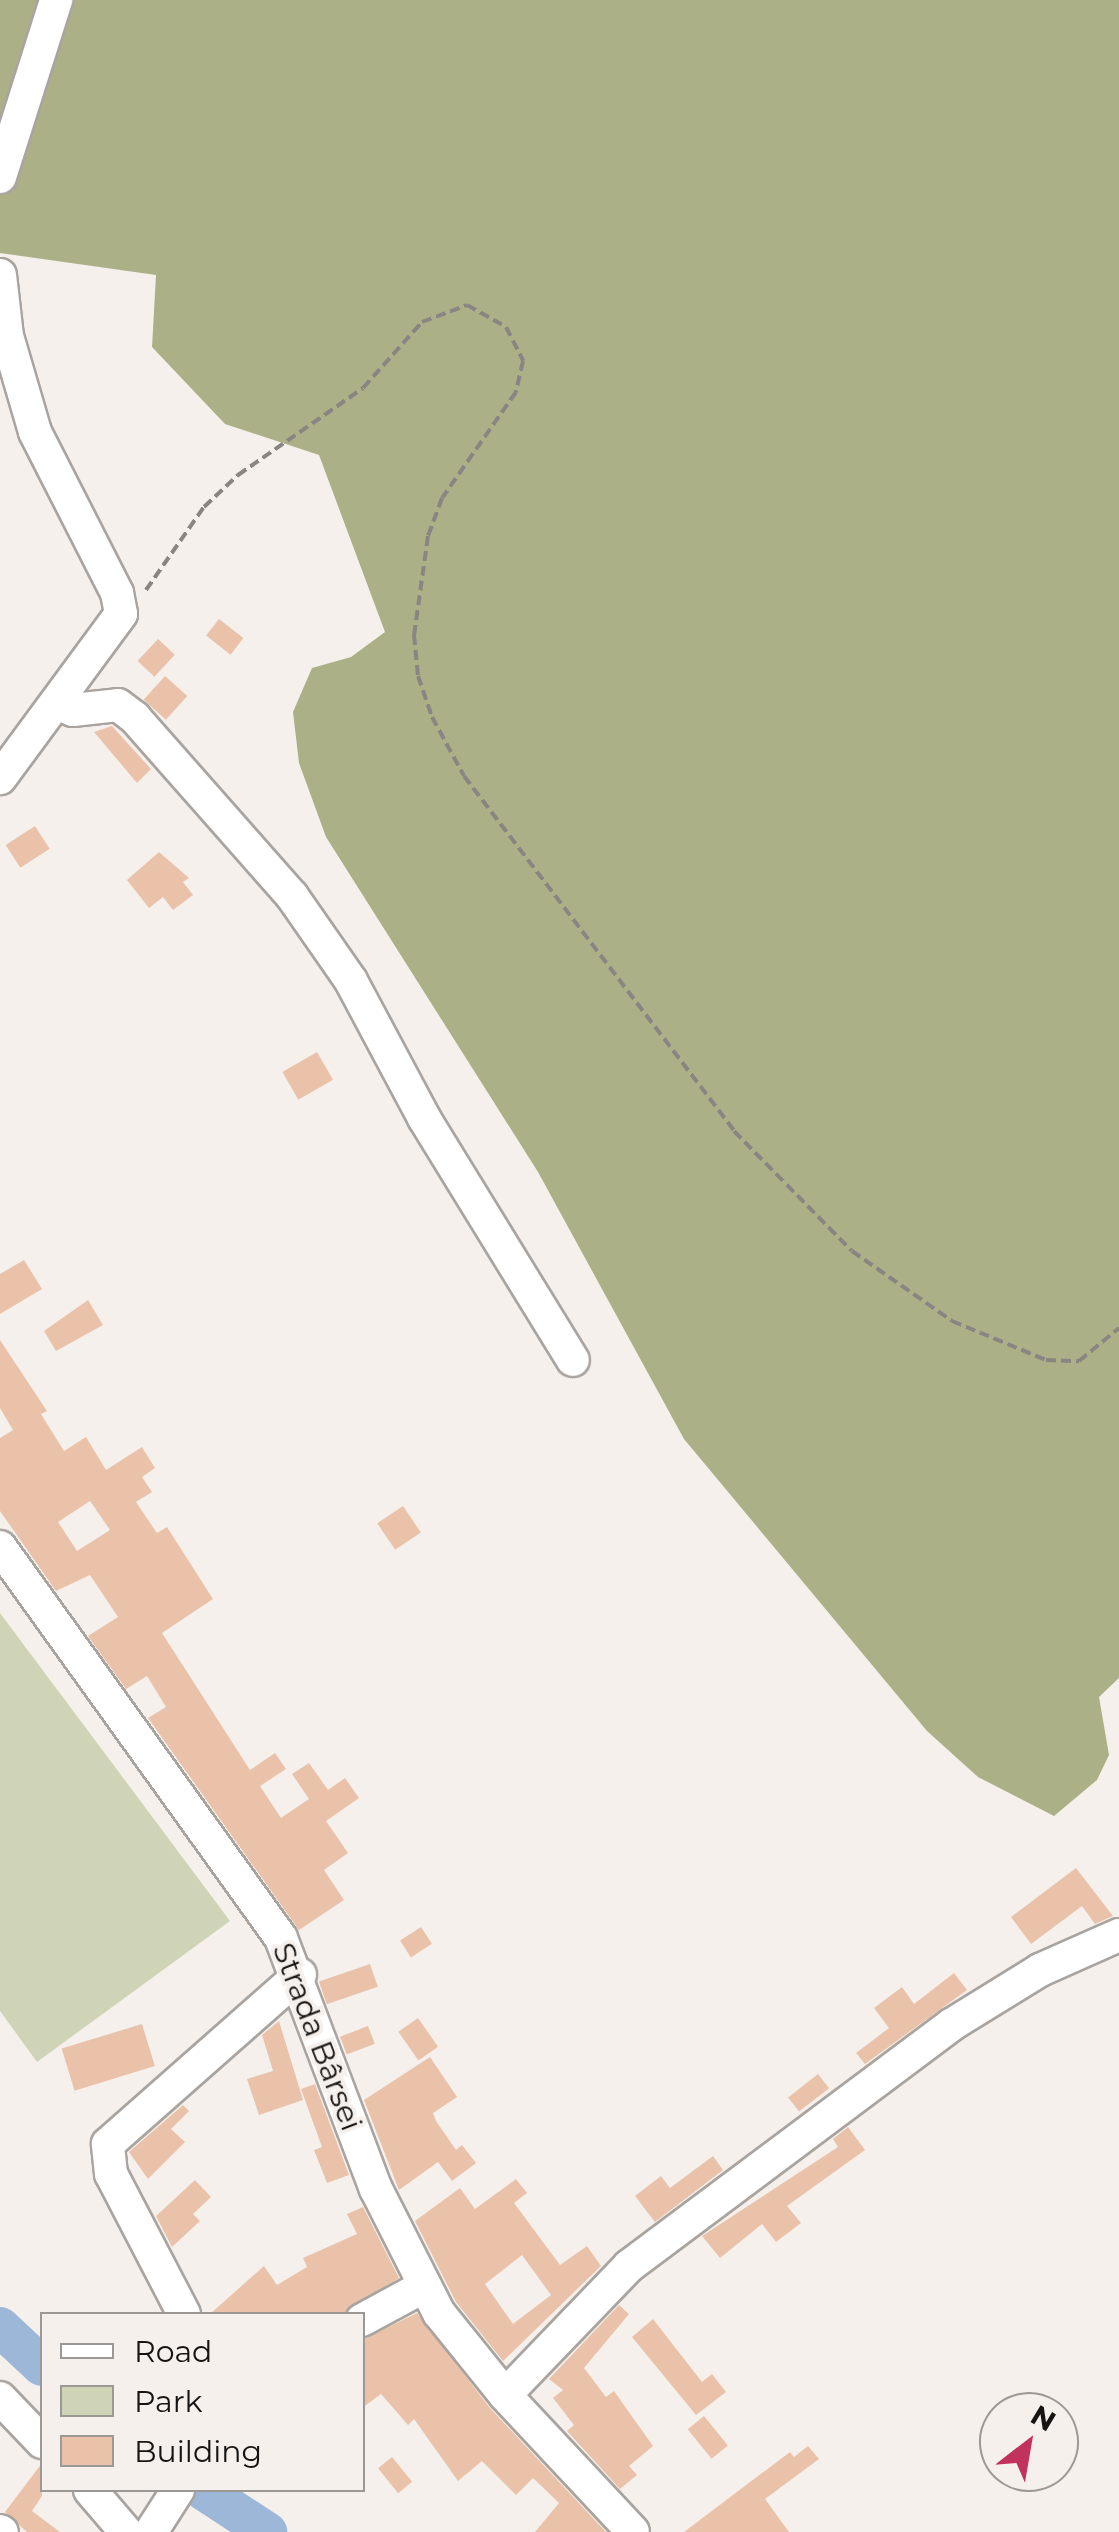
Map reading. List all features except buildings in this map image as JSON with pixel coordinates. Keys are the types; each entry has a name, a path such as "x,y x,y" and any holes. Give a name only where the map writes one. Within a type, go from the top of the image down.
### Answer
{"street":[{"path":"0,177 56,0"},
{"path":"0,275 7,336 35,432 117,593 120,614 0,778"},
{"path":"57,703 73,710 118,705 135,718 292,896 352,981 424,1118 574,1360"},
{"name":"Strada Bârsei","path":"0,1547 252,1893 300,1976 362,2154 423,2286 505,2395 633,2532"},
{"path":"505,2395 629,2266 935,2036 1040,1970 1119,1935"},
{"path":"183,2312 111,2174 108,2144 300,1976"},
{"path":"365,2318 423,2286"},
{"path":"0,2398 40,2440"},
{"path":"92,2492 126,2532"}],"path":[{"path":"120,614 142,596 204,507 238,474 363,388 422,322 468,305 506,327 523,361 516,392 442,498 428,536 414,635 418,676 432,717 464,776 734,1131 852,1250 952,1322 1046,1360 1079,1361 1119,1328"}],"green space":[{"path":"0,0 1119,0 1119,1678 1099,1697 1109,1755 1097,1780 1054,1816 978,1777 927,1731 684,1439 538,1172 326,837 299,763 293,712 312,668 351,657 385,632 319,455 225,424 152,347 156,275 0,253"},
{"path":"0,1613 230,1921 37,2062 0,2011"}],"waterway":[{"path":"0,2327 40,2364"},
{"path":"206,2492 267,2532"}]}
